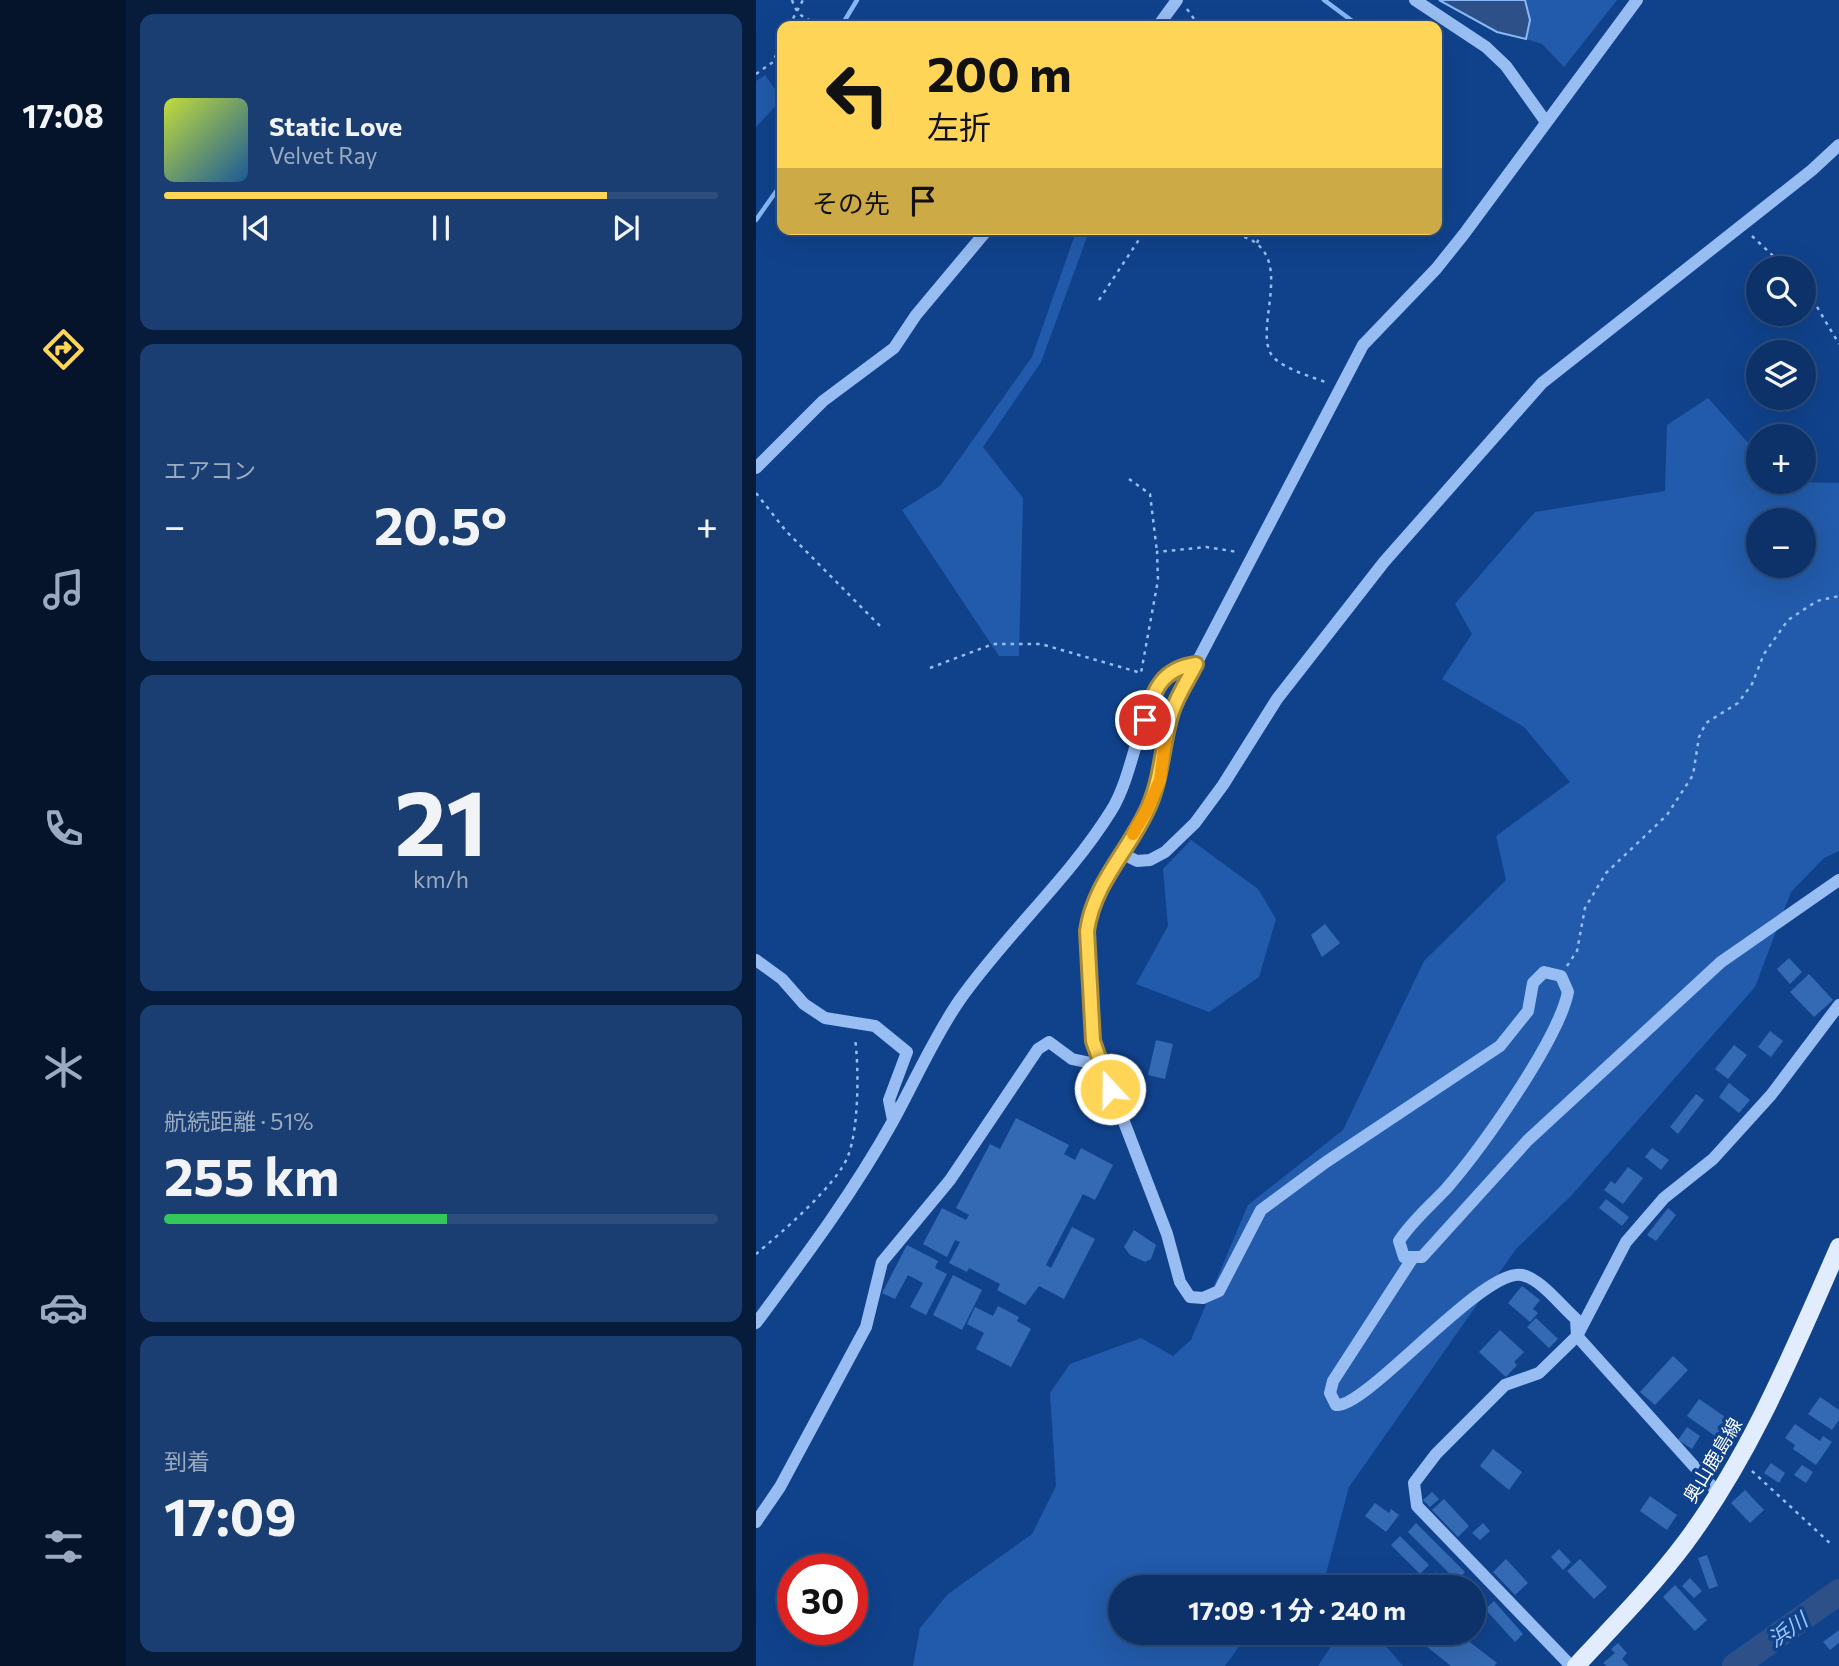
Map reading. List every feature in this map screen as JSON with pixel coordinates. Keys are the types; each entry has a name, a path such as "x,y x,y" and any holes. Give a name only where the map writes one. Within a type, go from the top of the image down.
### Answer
{"main road":[{"name":"奥山鹿島線","path":"1573,1666 1659,1578 1719,1494 1772,1401 1839,1247"}],"street":[{"path":"1162,21 1179,0"},
{"path":"1415,0 1486,47 1506,66 1546,122"},
{"path":"1637,0 1436,269 1363,345 1172,710 1160,780 1147,810 1100,888 1089,914 1087,931 1093,1041 1167,1234 1180,1282 1190,1297 1203,1298 1219,1291 1261,1210 1326,1162 1500,1046 1528,1011 1533,983 1544,972 1561,976 1568,992 1547,1041 1508,1104 1455,1177 1399,1241 1404,1256 1412,1259 1422,1257 1528,1140 1721,962 1839,880"},
{"path":"1121,853 1137,860 1150,860 1165,852 1195,823 1223,785 1276,699 1384,562 1502,425 1542,383 1742,226 1839,145"},
{"path":"756,468 823,401 894,348 916,315 983,235"},
{"path":"756,1323 842,1207 894,1120 925,1056 993,953 1088,850 1115,806 1130,772 1158,687 1178,666 1196,664"},
{"path":"756,960 782,979 825,1018 875,1026 907,1052 889,1100 894,1120"},
{"path":"1573,1666 1417,1506 1415,1483 1436,1454 1505,1385 1539,1373 1577,1336 1626,1242 1664,1198 1713,1159 1771,1095 1839,1005"},
{"path":"756,1522 780,1487 866,1327 882,1262 950,1180 1038,1049 1049,1042 1072,1059 1100,1065"},
{"path":"1412,1259 1333,1381 1330,1393 1336,1405 1343,1406 1353,1401 1414,1346 1498,1280 1518,1274 1530,1278 1576,1319 1577,1336 1719,1494"}],"path":[{"path":"792,0 795,11 804,19 811,21"},
{"path":"791,21 803,0"},
{"path":"1179,0 1195,21"},
{"path":"756,74 773,62 777,53"},
{"path":"1742,226 1773,256"},
{"path":"1099,300 1142,235"},
{"path":"1231,235 1257,243 1266,257 1272,281 1268,344 1274,357 1304,374 1341,387"},
{"path":"1257,243 1260,235"},
{"path":"1816,305 1839,344"},
{"path":"930,668 993,644 1041,644 1141,673 1158,580 1157,552 1150,494 1129,479"},
{"path":"756,494 786,531 883,628"},
{"path":"1157,552 1206,547 1255,555"},
{"path":"1561,976 1577,951 1585,908 1606,873 1667,815 1693,775 1699,737 1706,723 1738,703 1752,684 1764,654 1788,620 1817,601 1839,596"},
{"path":"756,1254 790,1225 849,1156 860,1072 853,1024"},
{"path":"1739,1459 1833,1546"}],"shaded area":[{"path":"1439,0 1525,0 1530,20 1526,39 1497,32"},
{"path":"1525,0 1617,0 1564,67 1542,44 1526,39 1530,20"},
{"path":"765,75 777,92 777,104 756,127 756,81"},
{"path":"1075,235 1088,235 1041,362 983,447 1023,498 1019,656 999,656 902,510 940,486 1032,357"},
{"path":"1708,398 1746,440 1746,494 1816,494 1816,482 1839,483 1839,851 1824,858 1791,892 1755,987 1571,1196 1516,1249 1349,1487 1326,1575 1108,1575 1108,1645 1240,1645 1225,1666 913,1666 920,1628 948,1594 1032,1534 1056,1486 1050,1393 1070,1364 1141,1338 1173,1356 1191,1340 1248,1205 1343,1130 1424,961 1506,880 1496,836 1570,782 1524,727 1442,679 1472,634 1455,604 1535,512 1665,491 1667,425"},
{"path":"1191,840 1258,889 1276,919 1259,977 1209,1012 1136,984 1168,926 1163,869"},
{"path":"1332,1645 1385,1645 1403,1666 1318,1666"}],"building":[{"path":"1325,924 1340,943 1322,957 1311,935"},
{"path":"1789,958 1802,972 1790,984 1777,969"},
{"path":"1809,974 1833,1000 1814,1017 1790,992"},
{"path":"1770,1031 1783,1041 1771,1057 1758,1047"},
{"path":"1156,1040 1173,1044 1165,1079 1148,1075"},
{"path":"1734,1045 1747,1055 1728,1079 1715,1069"},
{"path":"1729,1083 1750,1100 1739,1113 1719,1097"},
{"path":"1696,1094 1704,1100 1678,1134 1670,1127"},
{"path":"1016,1118 1069,1145 1064,1154 1075,1160 1081,1148 1113,1165 1095,1200 1083,1194 1046,1265 1051,1268 1072,1227 1095,1239 1064,1299 1039,1286 1025,1305 997,1290 1000,1284 969,1268 967,1272 949,1263 960,1242 955,1240 947,1257 923,1244 942,1208 966,1220 969,1215 956,1208 990,1144 1000,1149"},
{"path":"1652,1148 1669,1160 1661,1170 1645,1157"},
{"path":"1628,1167 1643,1178 1623,1204 1604,1190 1611,1181 1615,1184"},
{"path":"1606,1199 1629,1217 1622,1226 1599,1208"},
{"path":"1668,1208 1676,1215 1656,1241 1647,1235"},
{"path":"1134,1230 1156,1245 1151,1259 1145,1262 1130,1255 1124,1247"},
{"path":"907,1245 938,1261 935,1268 947,1274 926,1315 910,1307 923,1283 908,1275 895,1299 882,1293"},
{"path":"953,1275 982,1290 962,1330 933,1315"},
{"path":"1522,1286 1540,1300 1533,1309 1538,1313 1530,1322 1508,1303"},
{"path":"998,1306 1019,1317 1017,1321 1031,1329 1011,1367 976,1349 984,1333 967,1324 975,1307 993,1316"},
{"path":"1536,1318 1558,1339 1549,1348 1527,1327"},
{"path":"1500,1330 1524,1352 1514,1362 1517,1365 1506,1377 1479,1352"},
{"path":"1673,1356 1688,1370 1655,1405 1640,1392"},
{"path":"1820,1397 1839,1410 1839,1420 1832,1430 1808,1414"},
{"path":"1699,1399 1724,1416 1722,1420 1732,1427 1722,1441 1687,1416"},
{"path":"1795,1424 1820,1441 1823,1436 1832,1442 1816,1465 1793,1449 1795,1445 1785,1438"},
{"path":"1687,1427 1700,1436 1692,1449 1678,1440"},
{"path":"1493,1449 1522,1472 1509,1490 1480,1466"},
{"path":"1771,1463 1785,1473 1779,1483 1764,1473"},
{"path":"1802,1465 1813,1472 1806,1483 1794,1475"},
{"path":"1692,1480 1702,1487 1691,1504 1680,1496"},
{"path":"1745,1490 1764,1510 1750,1523 1731,1503"},
{"path":"1432,1492 1439,1499 1430,1507 1423,1500"},
{"path":"1650,1496 1677,1515 1667,1530 1640,1511"},
{"path":"1444,1499 1469,1526 1458,1537 1432,1510"},
{"path":"1375,1503 1389,1513 1391,1509 1399,1515 1386,1532 1365,1516"},
{"path":"1416,1523 1465,1572 1462,1575 1451,1575 1408,1532"},
{"path":"1483,1523 1490,1531 1480,1540 1472,1533"},
{"path":"1400,1536 1429,1565 1420,1574 1391,1545"},
{"path":"1559,1549 1571,1562 1563,1570 1551,1557"},
{"path":"1707,1555 1718,1586 1709,1589 1698,1558"},
{"path":"1506,1559 1528,1583 1515,1595 1493,1572"},
{"path":"1580,1559 1607,1587 1594,1599 1567,1571"},
{"path":"1690,1578 1702,1591 1694,1598 1682,1586"},
{"path":"1675,1585 1707,1620 1695,1631 1663,1597"},
{"path":"1494,1601 1523,1634 1515,1642 1486,1608"},
{"path":"1839,1630 1839,1643 1830,1650 1823,1642"},
{"path":"1618,1643 1627,1653 1622,1659 1629,1666 1607,1666 1603,1663 1615,1653 1611,1649"},
{"path":"1425,1645 1474,1645 1497,1663 1494,1666 1451,1666"}],"waterway":[{"path":"846,21 857,0"},
{"path":"1324,0 1352,21"},
{"path":"756,220 777,190"},
{"name":"浜川","path":"1735,1666 1839,1592"}],"slow traffic":[{"path":"1133,834 1160,780 1166,734"}],"route":[{"path":"1110,1089 1093,1041 1087,931 1089,914 1100,888 1147,810 1160,780 1172,710 1196,664 1178,666 1163,679 1153,695 1145,720"}]}
